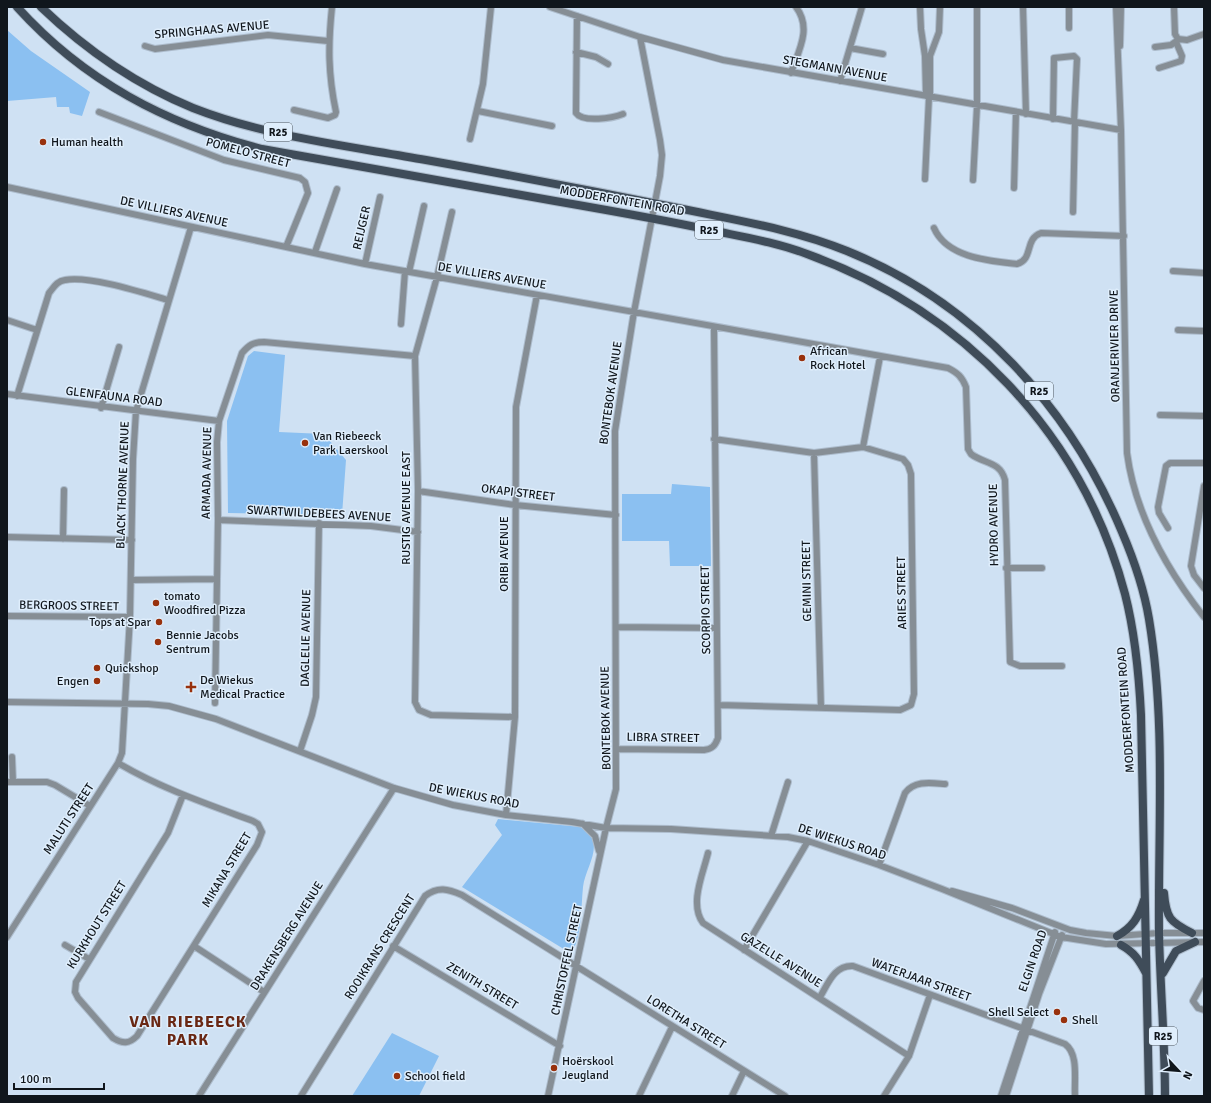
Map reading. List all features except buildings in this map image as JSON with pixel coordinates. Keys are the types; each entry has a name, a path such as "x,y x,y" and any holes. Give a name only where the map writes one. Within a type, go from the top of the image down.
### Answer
{"main road":[{"name":"MODDERFONTEIN ROAD","path":"17,7 58,47 87,71 118,91 182,123 226,139 262,149 652,218 765,241 806,253 880,286 917,307 948,329 986,362 1042,423 1075,475 1101,523 1114,558 1125,596 1138,672 1142,752 1148,975 1149,1096"},
{"name":"MODDERFONTEIN ROAD","path":"41,7 68,32 128,74 159,92 201,110 276,132 654,204 775,228 816,239 851,252 891,271 927,292 958,314 996,346 1032,383 1062,421 1094,471 1114,513 1139,577 1149,615 1156,671 1160,816 1159,933 1165,1096"},
{"path":"1160,816 1165,909 1167,915 1174,924 1192,933"},
{"path":"1117,936 1131,927 1136,919 1145,893"},
{"path":"1161,976 1172,956 1181,948 1195,942"},
{"path":"1121,945 1131,950 1138,958 1148,975"}],"street":[{"path":"294,110 328,118 335,115 336,112 329,66 328,42 332,7"},
{"path":"470,139 478,111 483,84 491,7"},
{"name":"STEGMANN AVENUE","path":"550,7 640,37 723,60 977,106 1121,130"},
{"path":"791,72 802,40 804,25 802,15 796,7"},
{"path":"840,81 862,7"},
{"path":"920,7 928,97"},
{"path":"925,179 930,56 939,32 940,7"},
{"path":"973,180 977,106 977,7"},
{"path":"1024,7 1026,114"},
{"path":"1069,7 1069,28"},
{"name":"ORANJERIVIER DRIVE","path":"1116,7 1116,38 1119,56"},
{"name":"ORANJERIVIER DRIVE","path":"1121,7 1119,56 1124,236 1127,453 1129,467 1146,518 1170,570 1183,591 1204,617"},
{"path":"1159,68 1181,60 1182,56 1175,34 1174,7"},
{"path":"577,16 575,110 581,118 617,117 624,114"},
{"path":"1155,47 1171,45 1177,40 1187,40 1204,34"},
{"name":"SPRINGHAAS AVENUE","path":"145,46 155,48 268,35 328,42"},
{"name":"BONTEBOK AVENUE","path":"606,828 616,789 617,749 615,431 634,312 660,169 660,140 640,37"},
{"path":"850,48 883,54"},
{"path":"576,52 596,57 608,64"},
{"path":"1053,118 1054,58 1074,56 1077,59 1074,122 1073,212"},
{"path":"478,111 552,126"},
{"name":"POMELO STREET","path":"99,112 207,154 300,178 305,182 308,193 286,247"},
{"path":"1014,188 1016,112"},
{"name":"DE VILLIERS AVENUE","path":"7,187 315,252 365,264 948,368 960,375 966,387"},
{"path":"315,252 337,189"},
{"name":"REIJGER","path":"365,264 380,198"},
{"path":"401,324 407,271 424,206"},
{"name":"RUSTIG AVENUE EAST","path":"452,212 437,277 416,356 418,532 415,702 416,706 422,712 431,715 514,717"},
{"name":"BLACK THORNE AVENUE","path":"124,704 132,580 133,459 136,411 191,227"},
{"path":"934,228 941,239 963,253 973,257 1017,264 1023,262 1027,258 1031,240 1035,235 1041,233 1124,236"},
{"path":"1173,271 1204,272"},
{"path":"17,396 49,293 56,283 74,279 109,284 168,300"},
{"name":"ORIBI AVENUE","path":"506,815 514,717 516,407 537,295"},
{"path":"7,320 37,330"},
{"name":"SCORPIO STREET","path":"714,327 716,628 719,705"},
{"path":"1178,330 1204,331"},
{"name":"ARMADA AVENUE","path":"215,703 218,520 217,442 219,421 242,353 247,346 254,342 416,356"},
{"path":"101,408 119,348"},
{"path":"714,439 814,453 863,447 880,357"},
{"name":"HYDRO AVENUE","path":"966,387 968,449 975,458 998,467 1003,471 1005,480 1008,659 1016,666 1062,666"},
{"name":"GLENFAUNA ROAD","path":"7,394 101,408 219,421"},
{"path":"1160,415 1204,416"},
{"name":"ARIES STREET","path":"821,708 906,708 911,705 914,694 911,474 908,465 903,459 863,447"},
{"name":"GEMINI STREET","path":"814,453 821,708"},
{"path":"1168,528 1159,513 1158,507 1166,466 1170,463 1204,463"},
{"path":"1204,486 1191,566 1204,588"},
{"path":"63,539 64,490"},
{"name":"OKAPI STREET","path":"418,491 515,505 616,515"},
{"name":"SWARTWILDEBEES AVENUE","path":"218,520 371,526 418,532"},
{"name":"DAGLELIE AVENUE","path":"300,751 312,715 316,697 319,523"},
{"path":"7,536 63,539 132,540"},
{"path":"1006,568 1042,568"},
{"path":"132,580 216,579"},
{"name":"BERGROOS STREET","path":"7,616 130,617"},
{"path":"616,628 716,628"},
{"name":"DE WIEKUS ROAD","path":"7,702 169,706 190,711 300,751 394,788 453,806 506,815 606,828 671,829 771,836 808,841 942,889 1061,937 1090,943 1121,945 1204,942"},
{"name":"MALUTI STREET","path":"7,937 118,763 123,746 124,704"},
{"path":"719,705 821,708"},
{"name":"LIBRA STREET","path":"617,749 711,749 716,744 718,738 719,705"},
{"path":"12,757 10,782 47,782 55,785 90,806"},
{"name":"MIKANA STREET","path":"118,763 145,778 183,795 253,821 258,824 262,832 261,838 137,1036"},
{"path":"771,836 788,782"},
{"path":"878,865 905,793 909,787 924,783 945,784"},
{"name":"DRAKENSBERG AVENUE","path":"199,1096 394,788"},
{"name":"KURKHOUT STREET","path":"137,1036 131,1041 125,1043 113,1038 78,998 75,992 76,982 168,833 183,795"},
{"path":"582,824 595,836 598,845 599,859"},
{"name":"CHRISTOFFEL STREET","path":"548,1096 606,828"},
{"path":"744,950 808,841"},
{"name":"GAZELLE AVENUE","path":"708,853 696,902 696,911 699,918 708,928 820,997 909,1056"},
{"name":"ROOIKRANS CRESCENT","path":"301,1096 393,946 425,896 432,891 448,889 462,895 576,966"},
{"name":"DE WIEKUS ROAD","path":"942,889 984,899 1065,928 1086,933 1117,936 1159,933 1204,933"},
{"name":"ELGIN ROAD","path":"1006,1096 1057,925"},
{"name":"ELGIN ROAD","path":"1001,1096 1065,928"},
{"path":"65,945 89,959"},
{"path":"194,946 264,992"},
{"name":"ZENITH STREET","path":"393,946 560,1046"},
{"name":"LORETHA STREET","path":"576,966 785,1096"},
{"name":"WATERJAAR STREET","path":"820,997 838,970 847,966 853,966 1070,1047 1074,1056 1075,1096"},
{"path":"1204,981 1194,1001 1198,1008 1204,1010"},
{"path":"884,1096 909,1056 930,995"},
{"path":"639,1096 672,1027"},
{"path":"732,1096 744,1071"}],"shaded area":[{"path":"7,30 31,51 90,92 82,116 70,113 69,107 57,107 56,97 7,101"},
{"path":"254,351 285,355 279,432 324,434 346,460 342,515 228,513 227,421 248,356"},
{"path":"672,484 710,487 711,566 670,566 669,541 622,541 622,494 671,494"},
{"path":"498,819 581,827 592,836 594,849 584,881 580,928 573,951 567,951 462,887 502,835 495,825"},
{"name":"School field","path":"392,1033 439,1056 419,1096 352,1096"}],"place":[{"name":"Human health","path":"43,142"},
{"name":"African Rock Hotel","path":"802,358"},
{"name":"Van Riebeeck Park Laerskool","path":"305,443"},
{"name":"tomato Woodfired Pizza","path":"156,603"},
{"name":"Tops at Spar","path":"159,622"},
{"name":"Bennie Jacobs Sentrum","path":"158,642"},
{"name":"Quickshop","path":"97,668"},
{"name":"Engen","path":"97,681"},
{"name":"De Wiekus Medical Practice","path":"191,687"},
{"name":"Shell Select","path":"1057,1012"},
{"name":"Shell","path":"1064,1020"},
{"name":"Hoërskool Jeugland","path":"554,1068"},
{"name":"School field","path":"397,1076"}],"district":[{"name":"VAN RIEBEECK PARK","path":"188,1031"}]}
